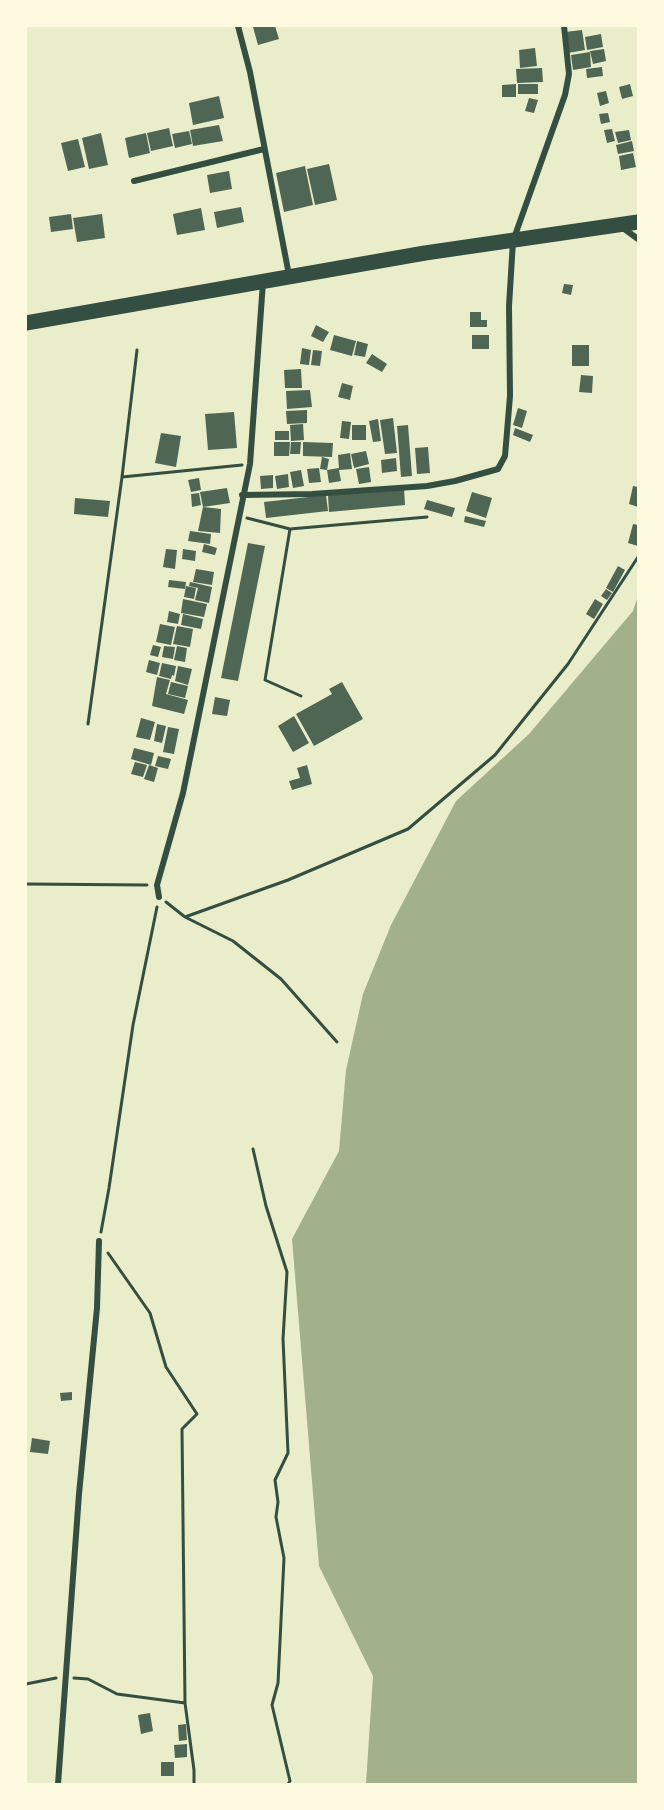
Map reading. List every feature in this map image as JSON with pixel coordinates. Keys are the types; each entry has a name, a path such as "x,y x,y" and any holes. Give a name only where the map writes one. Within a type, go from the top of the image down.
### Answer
{"highway":[{"path":"26,323 290,275 425,253 638,223"}],"street":[{"path":"238,26 250,72 290,275"},
{"path":"242,495 312,494 427,486 455,482 498,469 505,456 510,396 509,306 513,241 565,95 569,74 564,26"},
{"path":"134,181 264,149"},
{"path":"620,226 639,239"},
{"path":"159,897 157,885 183,793 240,516 242,495 250,465 263,280"},
{"path":"58,1785 79,1494 97,1308 99,1241"}],"path":[{"path":"88,724 137,350"},
{"path":"122,477 250,465"},
{"path":"240,516 290,529 427,517"},
{"path":"290,529 265,680 301,696"},
{"path":"185,917 288,880 408,829 495,755 568,664 638,557"},
{"path":"26,884 157,885"},
{"path":"194,1785 185,1703 182,1429 196,1414 166,1367 150,1313 99,1241 110,1188 133,1025 159,897 185,917 233,941 281,979 337,1042"},
{"path":"253,1149 266,1206 286,1272 283,1339 288,1453 275,1480 278,1502 276,1517 284,1558 278,1683 272,1705 290,1781 288,1785"},
{"path":"26,1684 49,1678 88,1679 117,1694 185,1703"}],"shaded area":[{"path":"638,596 638,1784 366,1784 373,1676 319,1566 292,1239 339,1151 346,1070 363,994 391,925 456,801 529,734 633,611"}],"building":[{"path":"275,26 279,39 258,45 253,27"},
{"path":"582,30 585,50 568,53 565,32"},
{"path":"601,34 603,47 587,50 585,37"},
{"path":"535,48 537,66 520,68 519,50"},
{"path":"604,49 606,61 593,64 590,51"},
{"path":"590,52 591,67 573,70 571,55"},
{"path":"602,67 603,76 587,78 586,69"},
{"path":"542,68 543,82 517,83 516,69"},
{"path":"516,84 516,97 502,97 502,85"},
{"path":"518,84 538,84 538,94 518,94"},
{"path":"630,84 633,96 622,99 619,87"},
{"path":"606,91 609,103 600,106 597,93"},
{"path":"219,96 224,118 193,125 189,103"},
{"path":"529,98 538,100 534,113 525,111"},
{"path":"608,113 610,122 601,124 599,114"},
{"path":"219,125 223,141 193,146 190,130"},
{"path":"169,128 173,146 151,151 147,133"},
{"path":"612,129 615,141 607,143 604,130"},
{"path":"629,130 631,140 618,143 615,132"},
{"path":"189,131 192,144 175,148 172,134"},
{"path":"101,133 108,165 89,169 82,138"},
{"path":"146,133 150,153 129,158 125,138"},
{"path":"78,139 85,167 68,171 61,143"},
{"path":"632,141 634,151 618,154 616,145"},
{"path":"633,153 636,167 621,170 619,156"},
{"path":"329,164 337,200 315,205 307,169"},
{"path":"305,166 313,205 284,212 276,173"},
{"path":"229,171 232,189 210,193 207,175"},
{"path":"241,207 244,222 217,228 214,212"},
{"path":"201,208 205,230 177,235 173,214"},
{"path":"71,214 73,229 51,232 49,217"},
{"path":"102,214 105,238 77,242 73,218"},
{"path":"564,284 573,285 571,295 562,293"},
{"path":"470,312 481,312 481,320 487,320 487,327 470,327"},
{"path":"316,325 329,332 323,342 311,336"},
{"path":"334,335 356,341 352,356 330,350"},
{"path":"472,335 489,335 489,349 472,349"},
{"path":"357,341 368,344 365,357 354,355"},
{"path":"572,345 589,345 589,366 572,366"},
{"path":"302,348 311,350 309,365 300,364"},
{"path":"313,350 322,351 320,366 311,365"},
{"path":"372,354 387,364 382,372 366,363"},
{"path":"301,369 302,388 285,388 284,370"},
{"path":"581,375 593,376 592,393 579,392"},
{"path":"342,383 353,386 350,400 338,397"},
{"path":"310,390 312,407 287,409 286,391"},
{"path":"518,408 527,411 522,428 513,425"},
{"path":"307,410 307,423 287,424 286,411"},
{"path":"234,412 237,448 208,450 205,414"},
{"path":"393,418 397,453 385,454 380,420"},
{"path":"378,419 381,441 373,442 369,421"},
{"path":"342,421 351,422 349,439 340,438"},
{"path":"303,424 304,440 291,441 290,425"},
{"path":"352,425 366,425 366,440 352,440"},
{"path":"408,425 412,476 401,477 397,426"},
{"path":"515,428 533,435 530,442 513,435"},
{"path":"275,431 289,431 289,440 275,440"},
{"path":"161,433 181,436 176,467 155,463"},
{"path":"274,442 290,442 289,456 274,456"},
{"path":"291,442 301,442 300,454 290,454"},
{"path":"303,442 333,443 332,457 303,456"},
{"path":"428,447 430,473 417,474 415,448"},
{"path":"366,451 369,464 354,468 351,454"},
{"path":"350,453 352,469 339,470 341,481 329,483 327,470 339,468 338,455"},
{"path":"322,457 329,459 327,470 320,469"},
{"path":"396,458 397,471 382,473 381,460"},
{"path":"369,467 371,482 359,484 356,469"},
{"path":"319,468 321,482 309,483 307,469"},
{"path":"301,470 304,486 293,488 290,472"},
{"path":"288,474 289,487 277,489 275,476"},
{"path":"273,475 273,488 261,489 260,476"},
{"path":"199,478 201,490 191,492 188,480"},
{"path":"633,486 638,487 638,507 629,504"},
{"path":"227,488 230,503 203,507 200,492"},
{"path":"404,488 405,505 329,512 328,495"},
{"path":"472,492 492,498 486,518 466,511"},
{"path":"199,493 201,505 192,507 191,494"},
{"path":"326,495 328,511 266,518 264,502"},
{"path":"75,498 110,501 108,517 74,514"},
{"path":"427,500 455,508 452,517 424,509"},
{"path":"203,507 221,509 220,533 198,531"},
{"path":"465,516 486,521 484,527 464,522"},
{"path":"633,524 638,525 638,546 628,543"},
{"path":"190,531 211,534 210,544 188,541"},
{"path":"248,543 265,546 238,681 221,678"},
{"path":"204,544 217,548 215,555 202,552"},
{"path":"166,549 177,550 175,569 163,567"},
{"path":"183,549 196,551 195,561 182,559"},
{"path":"618,566 625,570 613,592 606,588"},
{"path":"196,569 214,572 212,585 193,582"},
{"path":"169,580 186,582 185,589 168,587"},
{"path":"190,582 212,587 209,603 195,600 198,588 189,586"},
{"path":"186,586 196,588 194,599 184,597"},
{"path":"606,589 612,593 607,600 601,596"},
{"path":"183,599 207,604 204,617 181,613"},
{"path":"595,599 603,604 594,619 586,614"},
{"path":"169,611 180,614 178,624 167,622"},
{"path":"183,614 203,619 201,629 181,625"},
{"path":"160,624 175,627 171,645 156,642"},
{"path":"177,626 193,629 190,647 173,644"},
{"path":"153,645 161,647 158,657 150,655"},
{"path":"164,646 175,647 173,659 162,657"},
{"path":"177,646 187,648 185,662 174,660"},
{"path":"149,660 160,663 157,675 146,672"},
{"path":"162,663 176,666 171,679 159,676"},
{"path":"178,666 192,669 188,685 175,681"},
{"path":"157,677 170,680 166,694 188,700 184,714 152,706"},
{"path":"171,682 188,686 185,698 168,694"},
{"path":"342,682 363,719 314,746 296,714 332,694 329,689"},
{"path":"215,697 230,700 227,716 212,714"},
{"path":"294,716 309,743 293,752 278,726"},
{"path":"141,718 155,722 150,740 136,737"},
{"path":"157,724 166,726 162,743 154,741"},
{"path":"168,727 179,729 174,754 163,752"},
{"path":"134,748 154,753 151,765 131,759"},
{"path":"158,756 171,759 168,769 155,766"},
{"path":"135,762 147,765 143,777 131,774"},
{"path":"149,765 158,768 154,782 144,779"},
{"path":"307,765 312,784 292,790 289,781 300,778 297,768"},
{"path":"72,1392 72,1400 61,1401 60,1393"},
{"path":"32,1438 50,1441 48,1454 30,1452"},
{"path":"150,1713 153,1731 141,1734 138,1715"},
{"path":"186,1724 187,1740 179,1741 178,1725"},
{"path":"187,1744 187,1757 175,1758 174,1745"},
{"path":"161,1762 174,1762 174,1776 161,1776"}]}
